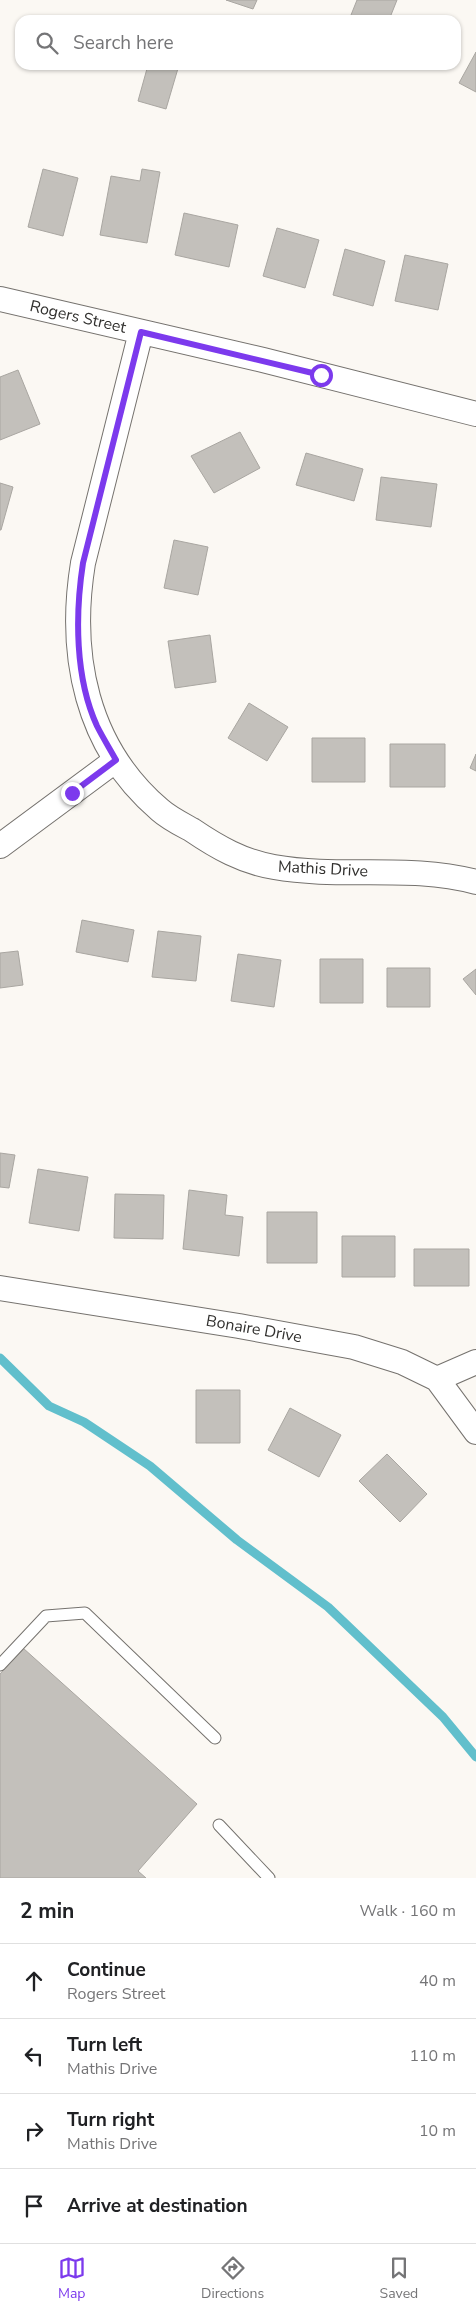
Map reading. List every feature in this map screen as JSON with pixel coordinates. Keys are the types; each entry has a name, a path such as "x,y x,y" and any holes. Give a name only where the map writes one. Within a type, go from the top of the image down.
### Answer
{"street":[{"name":"Rogers Street","path":"0,299 273,362 476,414"},
{"name":"Mathis Drive","path":"141,332 83,563 79,587 78,637 80,662 97,726 116,760 130,780 161,811 218,847 244,859 272,867 300,871 409,872 448,875 476,882"},
{"path":"0,846 116,760"},
{"name":"Bonaire Drive","path":"0,1288 354,1347 402,1362 436,1379 476,1432"},
{"path":"436,1379 476,1362"}],"lane":[{"path":"0,1665 46,1616 86,1612 215,1738"},
{"path":"219,1825 268,1878"}],"building":[{"path":"226,0 257,0 253,9"},
{"path":"357,0 397,0 391,15 351,15"},
{"path":"476,52 476,92 459,83"},
{"path":"147,70 178,70 166,109 138,101"},
{"path":"43,169 78,178 63,236 28,227"},
{"path":"142,169 160,172 147,243 100,235 111,176 140,181"},
{"path":"184,213 238,225 229,267 175,255"},
{"path":"277,228 319,240 305,288 263,276"},
{"path":"345,249 385,261 373,306 333,295"},
{"path":"405,255 448,264 438,310 395,301"},
{"path":"18,370 40,424 0,440 0,377"},
{"path":"240,432 260,468 214,493 191,456"},
{"path":"306,453 363,469 354,501 296,485"},
{"path":"381,477 437,484 431,527 376,520"},
{"path":"0,483 13,487 1,530 0,530"},
{"path":"174,540 208,547 198,595 164,588"},
{"path":"210,635 216,682 175,688 168,641"},
{"path":"249,703 288,727 267,761 228,738"},
{"path":"312,738 365,738 365,782 312,782"},
{"path":"390,744 445,744 445,787 390,787"},
{"path":"476,754 476,771 470,768"},
{"path":"82,920 134,930 128,962 76,952"},
{"path":"158,931 201,936 196,981 152,977"},
{"path":"18,951 23,985 0,988 0,953"},
{"path":"238,954 281,960 274,1007 231,1001"},
{"path":"320,959 363,959 363,1003 320,1003"},
{"path":"387,968 430,968 430,1007 387,1007"},
{"path":"476,969 476,995 463,979"},
{"path":"0,1153 15,1155 9,1188 0,1187"},
{"path":"38,1169 88,1177 79,1231 29,1223"},
{"path":"189,1190 227,1195 225,1215 243,1217 239,1256 183,1249"},
{"path":"115,1194 164,1195 163,1239 114,1238"},
{"path":"267,1212 317,1212 317,1263 267,1263"},
{"path":"342,1236 395,1236 395,1277 342,1277"},
{"path":"414,1249 469,1249 469,1286 414,1286"},
{"path":"196,1390 240,1390 240,1443 196,1443"},
{"path":"290,1408 341,1435 319,1477 268,1450"},
{"path":"387,1454 427,1494 400,1522 359,1481"},
{"path":"23,1648 197,1804 138,1871 146,1878 0,1878 0,1674"}],"waterway":[{"path":"0,1358 49,1406 84,1422 150,1466 237,1540 328,1607 443,1717 476,1757"}],"route":[{"path":"72,793 116,760 97,726 80,662 78,637 79,587 83,563 141,332 321,375"}]}
